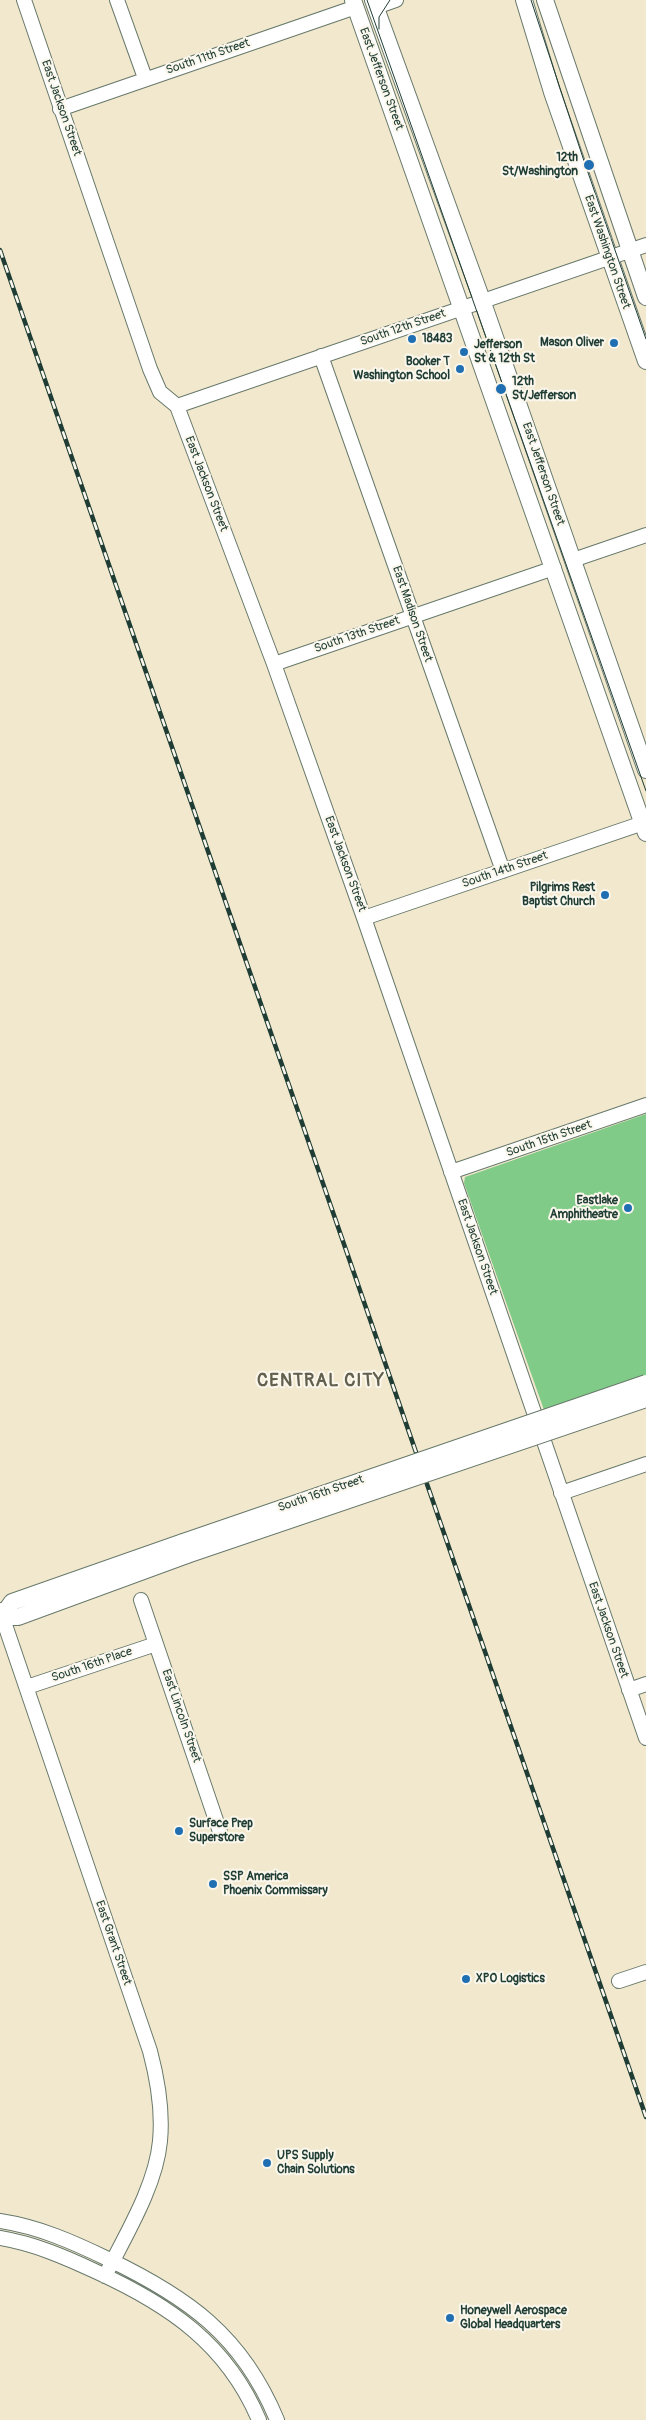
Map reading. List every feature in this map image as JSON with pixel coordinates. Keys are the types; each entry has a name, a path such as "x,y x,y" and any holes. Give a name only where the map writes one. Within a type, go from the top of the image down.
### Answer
{"main road":[{"name":"East Washington Street","path":"524,0 552,92 646,361"},
{"name":"East Washington Street","path":"545,0 646,297"},
{"name":"East Jefferson Street","path":"354,3 645,826"},
{"name":"East Jefferson Street","path":"374,4 482,300 646,770"},
{"name":"East Jefferson Street","path":"397,66 409,158"},
{"path":"588,603 599,700"},
{"name":"South 16th Street","path":"185,1548 646,1383"},
{"name":"South 16th Street","path":"1,1614 12,1602 646,1399"}],"street":[{"name":"East Jackson Street","path":"24,0 150,369 160,392 177,406 274,664 364,918 646,1738"},
{"path":"117,0 145,78"},
{"path":"374,4 396,0"},
{"name":"South 11th Street","path":"60,109 354,3"},
{"name":"South 12th Street","path":"177,406 646,245"},
{"name":"East Madison Street","path":"321,356 503,871"},
{"path":"573,560 646,535"},
{"name":"South 13th Street","path":"274,664 554,568"},
{"name":"South 14th Street","path":"364,918 645,826"},
{"name":"South 15th Street","path":"451,1172 646,1105"},
{"path":"561,1493 646,1464"},
{"name":"East Lincoln Street","path":"141,1600 220,1832"},
{"name":"East Grant Street","path":"1,1614 28,1687 150,2051 159,2091 161,2119 156,2160 150,2183 105,2276"},
{"name":"South 16th Place","path":"28,1687 156,1644"},
{"path":"629,1690 646,1684"},
{"path":"619,1981 646,1972"},
{"path":"0,2221 61,2237 112,2261 174,2294 199,2312 223,2334 256,2379 277,2420"},
{"path":"0,2238 46,2250 105,2276 176,2314 194,2329 222,2358 240,2382 259,2420"},
{"path":"176,2314 189,2317 212,2332 223,2334"}],"green space":[{"path":"646,1114 646,1376 544,1410 464,1183 465,1177"}],"tram line":[{"path":"367,0 646,791"},
{"path":"379,29 379,17 390,0"},
{"path":"531,0 585,164 646,339"}],"railway":[{"path":"0,250 646,2117"}],"place":[{"name":"12th St/Washington","path":"589,165"},
{"name":"18483","path":"412,339"},
{"name":"Mason Oliver","path":"614,343"},
{"name":"Jefferson St & 12th St","path":"464,352"},
{"name":"Booker T Washington School","path":"460,369"},
{"name":"12th St/Jefferson","path":"501,389"},
{"name":"Pilgrims Rest Baptist Church","path":"605,895"},
{"name":"Eastlake Amphitheatre","path":"628,1208"},
{"name":"Surface Prep Superstore","path":"179,1831"},
{"name":"SSP America Phoenix Commissary","path":"213,1884"},
{"name":"XPO Logistics","path":"466,1979"},
{"name":"UPS Supply Chain Solutions","path":"267,2163"},
{"name":"Honeywell Aerospace Global Headquarters","path":"450,2318"}],"district":[{"name":"CENTRAL CITY","path":"321,1381"}]}
